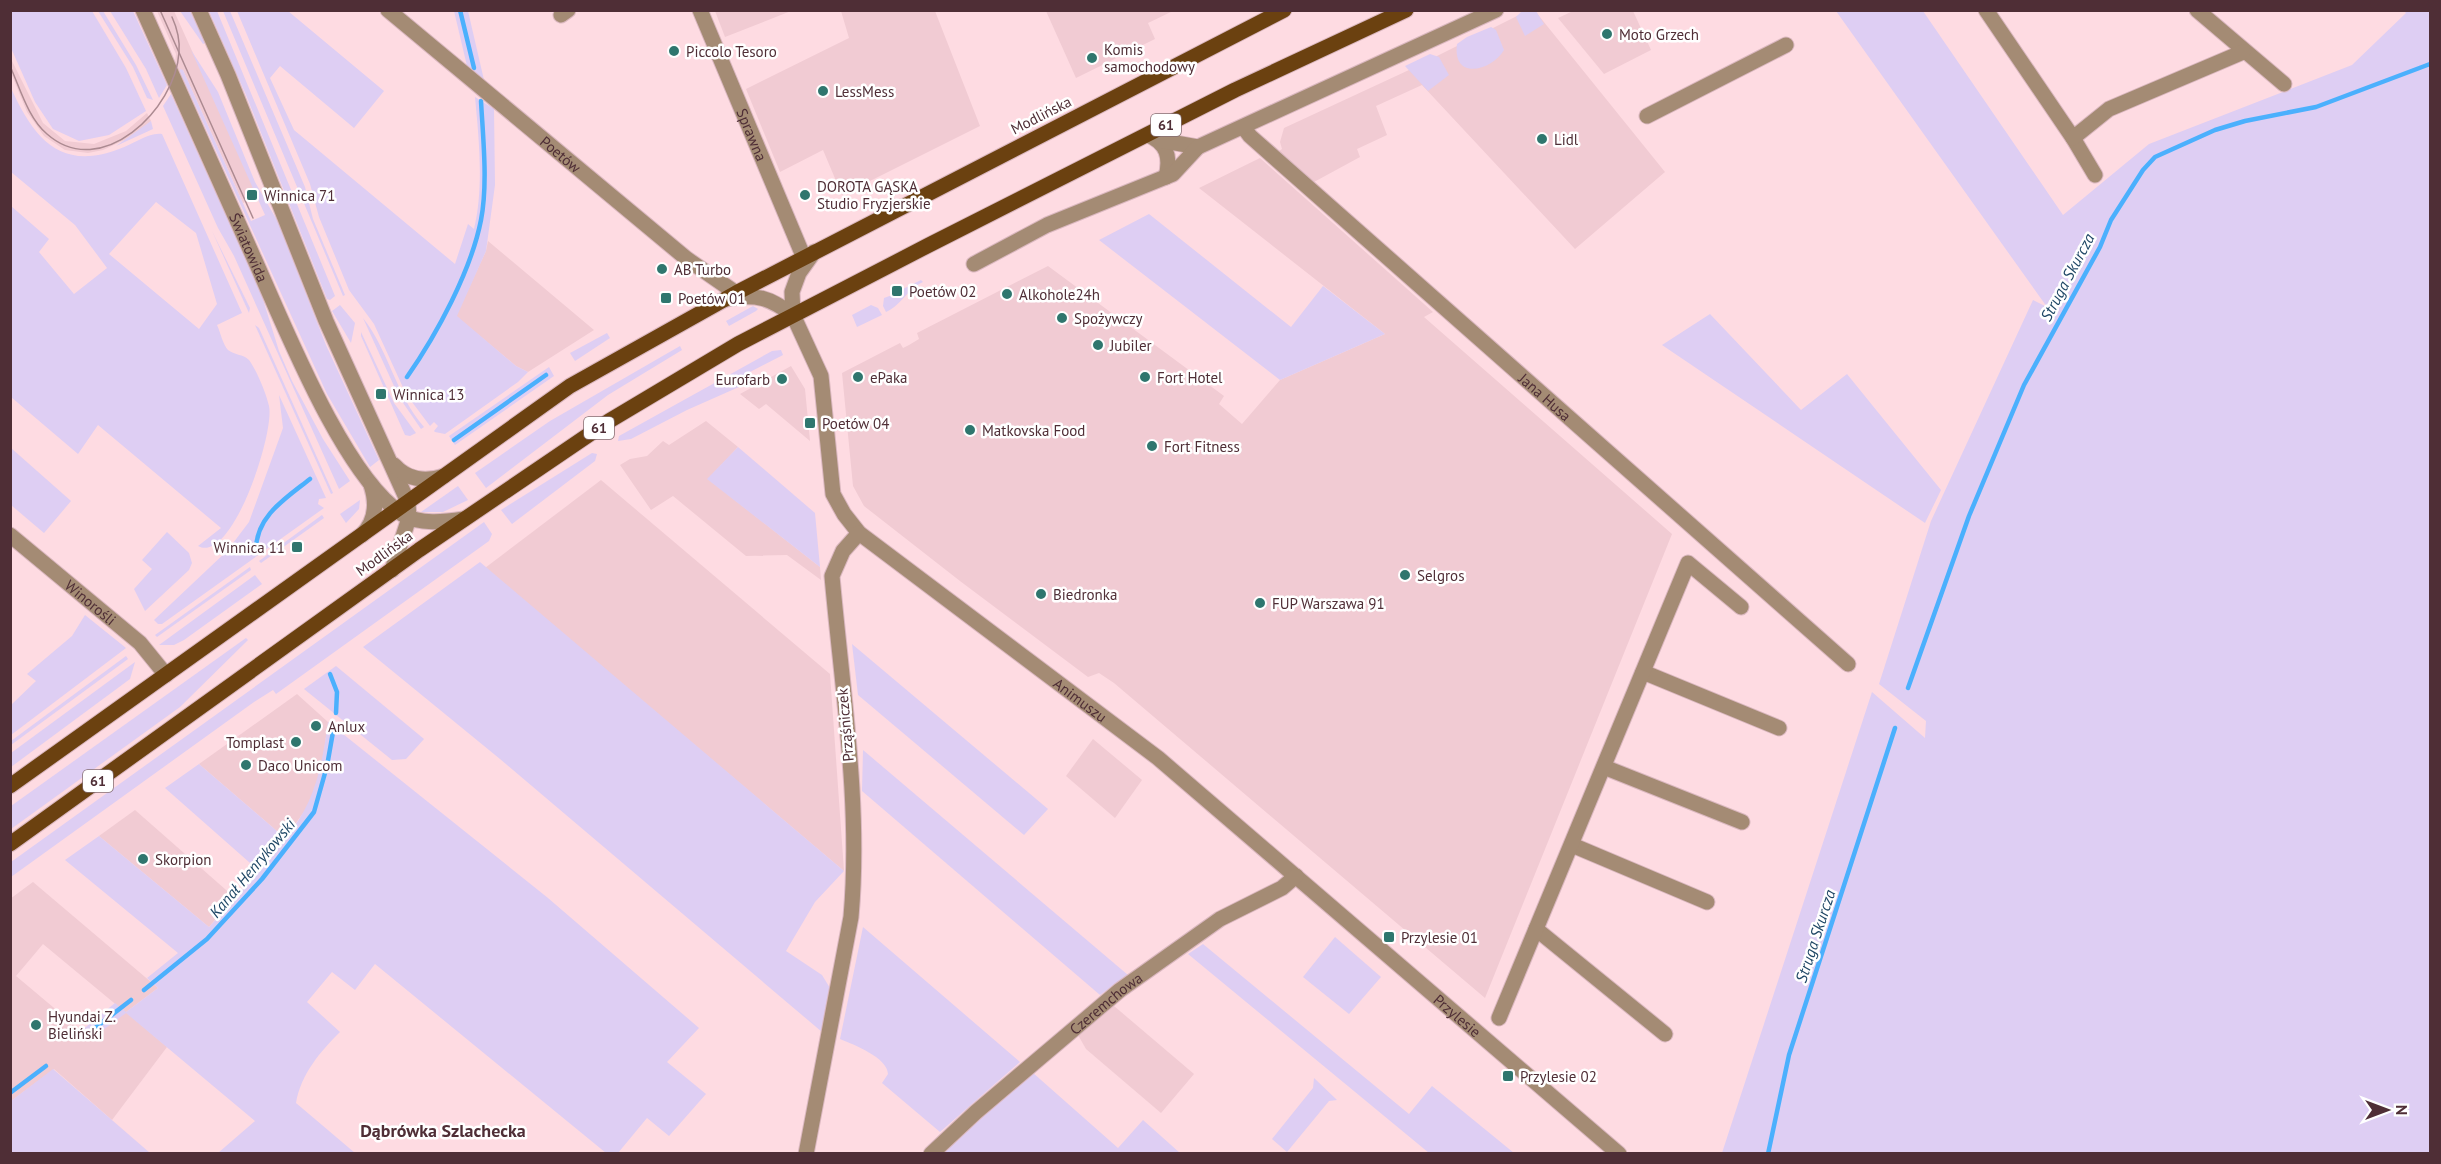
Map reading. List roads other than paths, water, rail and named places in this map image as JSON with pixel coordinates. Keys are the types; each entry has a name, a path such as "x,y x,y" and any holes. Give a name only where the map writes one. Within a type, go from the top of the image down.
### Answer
{"main road":[{"name":"Modlińska","path":"10,786 362,535 405,510 444,476 570,386 731,296 1284,10"},
{"name":"Modlińska","path":"10,843 464,519 609,421 738,344 1153,137 1235,90 1406,10"}],"street":[{"name":"Światowida","path":"143,10 320,401 367,477 374,495 374,513 372,522 362,535"},
{"path":"199,10 228,75 326,321 390,461 405,510 392,570"},
{"name":"Poetów","path":"388,10 731,296"},
{"name":"Sprawna","path":"700,10 809,255"},
{"path":"974,264 1047,225 1173,174 1198,147 1244,128 1496,10"},
{"path":"1986,10 2073,138 2095,175"},
{"path":"2198,10 2284,84"},
{"path":"1647,116 1786,45"},
{"path":"2073,138 2109,109 2243,51"},
{"name":"Jana Husa","path":"1244,128 1250,136 1848,664"},
{"path":"1153,137 1198,147"},
{"path":"1153,137 1167,151 1170,163 1166,177"},
{"name":"Modlińska","path":"793,315 792,292 809,255"},
{"name":"Modlińska","path":"731,296 750,296 774,301 793,315"},
{"path":"793,315 821,376 833,494 844,514 859,532"},
{"path":"390,461 402,473 413,478 433,479 444,476"},
{"name":"Światowida","path":"367,477 405,510"},
{"path":"405,510 432,522 464,519"},
{"name":"Animuszu","path":"859,532 1158,758 1296,876"},
{"name":"Prząśniczek","path":"806,1154 851,917 854,882 854,832 832,576 843,552 859,532"},
{"name":"Winorośli","path":"10,535 140,643 166,675"},
{"path":"1499,1018 1688,563 1741,607"},
{"path":"1643,672 1779,728"},
{"path":"1604,767 1742,822"},
{"path":"1572,845 1707,902"},
{"name":"Czeremchowa","path":"931,1154 976,1112 1120,990 1220,919 1282,888 1296,876"},
{"name":"Przylesie","path":"1296,876 1620,1154"},
{"path":"1536,929 1665,1034"}],"waterway":[{"name":"Kanał Henrykowski","path":"460,10 474,68"},
{"name":"Struga Skurcza","path":"1908,688 1969,516 2024,385 2100,247 2111,220 2143,170 2155,157 2215,130 2245,121 2316,107 2430,64"},
{"name":"Kanał Henrykowski","path":"407,377 430,342 451,302 476,240 484,191 481,101"},
{"path":"454,440 546,375"},
{"name":"Kanał Henrykowski","path":"256,550 257,538 267,518 282,501 310,479"},
{"name":"Kanał Henrykowski","path":"330,674 337,692 336,713"},
{"name":"Struga Skurcza","path":"1768,1154 1789,1055 1895,728"},
{"name":"Kanał Henrykowski","path":"144,990 207,939 262,879 314,812 327,766 333,732"},
{"name":"Kanał Henrykowski","path":"86,1035 131,1000"},
{"name":"Kanał Henrykowski","path":"10,1093 46,1066"}],"tram line":[{"path":"160,10 253,218"},
{"path":"10,66 30,111 47,134 68,147 90,149 112,144 132,132 150,116 165,96 175,74 179,52 178,34 172,17"}],"place":[{"name":"Moto Grzech","path":"1607,34"},
{"name":"Piccolo Tesoro","path":"674,51"},
{"name":"Komis samochodowy","path":"1092,58"},
{"name":"LessMess","path":"823,91"},
{"name":"Lidl","path":"1542,139"},
{"name":"Winnica 71","path":"252,195"},
{"name":"DOROTA GĄSKA Studio Fryzjerskie","path":"805,195"},
{"name":"AB Turbo","path":"662,269"},
{"name":"Poetów 02","path":"897,291"},
{"name":"Alkohole24h","path":"1007,294"},
{"name":"Poetów 01","path":"666,298"},
{"name":"Spożywczy","path":"1062,318"},
{"name":"Jubiler","path":"1098,345"},
{"name":"ePaka","path":"858,377"},
{"name":"Fort Hotel","path":"1145,377"},
{"name":"Eurofarb","path":"782,379"},
{"name":"Winnica 13","path":"381,394"},
{"name":"Poetów 04","path":"810,423"},
{"name":"Matkovska Food","path":"970,430"},
{"name":"Fort Fitness","path":"1152,446"},
{"name":"Winnica 11","path":"297,547"},
{"name":"Selgros","path":"1405,575"},
{"name":"Biedronka","path":"1041,594"},
{"name":"FUP Warszawa 91","path":"1260,603"},
{"name":"Anlux","path":"316,726"},
{"name":"Tomplast","path":"296,742"},
{"name":"Daco Unicom","path":"246,765"},
{"name":"Skorpion","path":"143,859"},
{"name":"Przylesie 01","path":"1389,937"},
{"name":"Hyundai Z. Bieliński","path":"36,1025"},
{"name":"Przylesie 02","path":"1508,1076"}],"district":[{"name":"Dąbrówka Szlachecka","path":"443,1130"}]}
